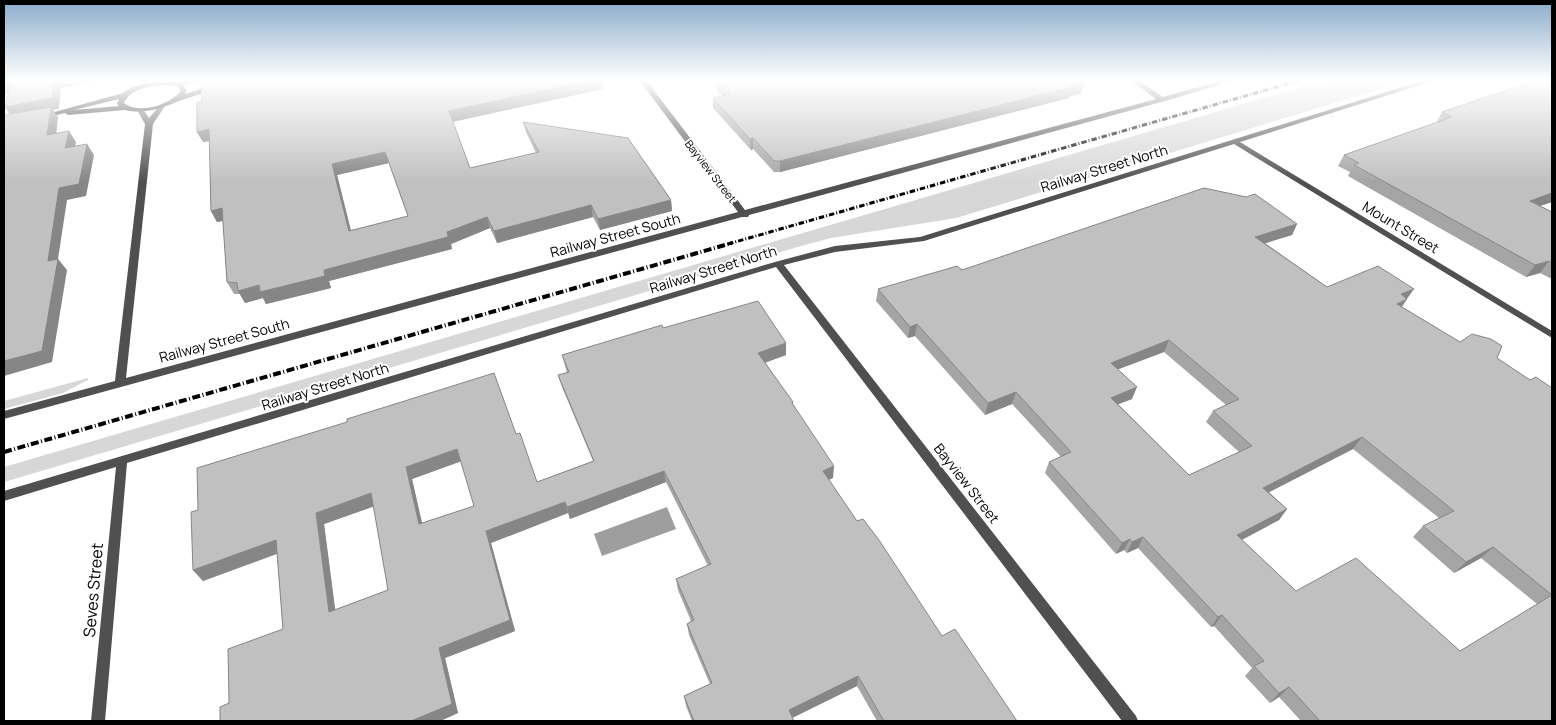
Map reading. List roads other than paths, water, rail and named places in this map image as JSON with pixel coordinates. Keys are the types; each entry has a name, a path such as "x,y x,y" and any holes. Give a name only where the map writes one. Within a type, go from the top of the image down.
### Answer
{"street":[{"path":"32,118 55,114"},
{"path":"143,114 149,124"},
{"path":"120,382 149,124 156,114"},
{"name":"Bayview Street","path":"668,114 745,215"},
{"name":"Railway Street South","path":"4,415 1113,114"},
{"name":"Railway Street North","path":"4,496 778,264 835,249 921,239 1325,114"},
{"name":"Mount Street","path":"1235,142 1552,335"},
{"name":"Bayview Street","path":"778,264 1132,721"},
{"name":"Seves Street","path":"98,721 122,461"}],"railway":[{"path":"728,244 1183,114"},
{"path":"4,452 732,243"}]}
